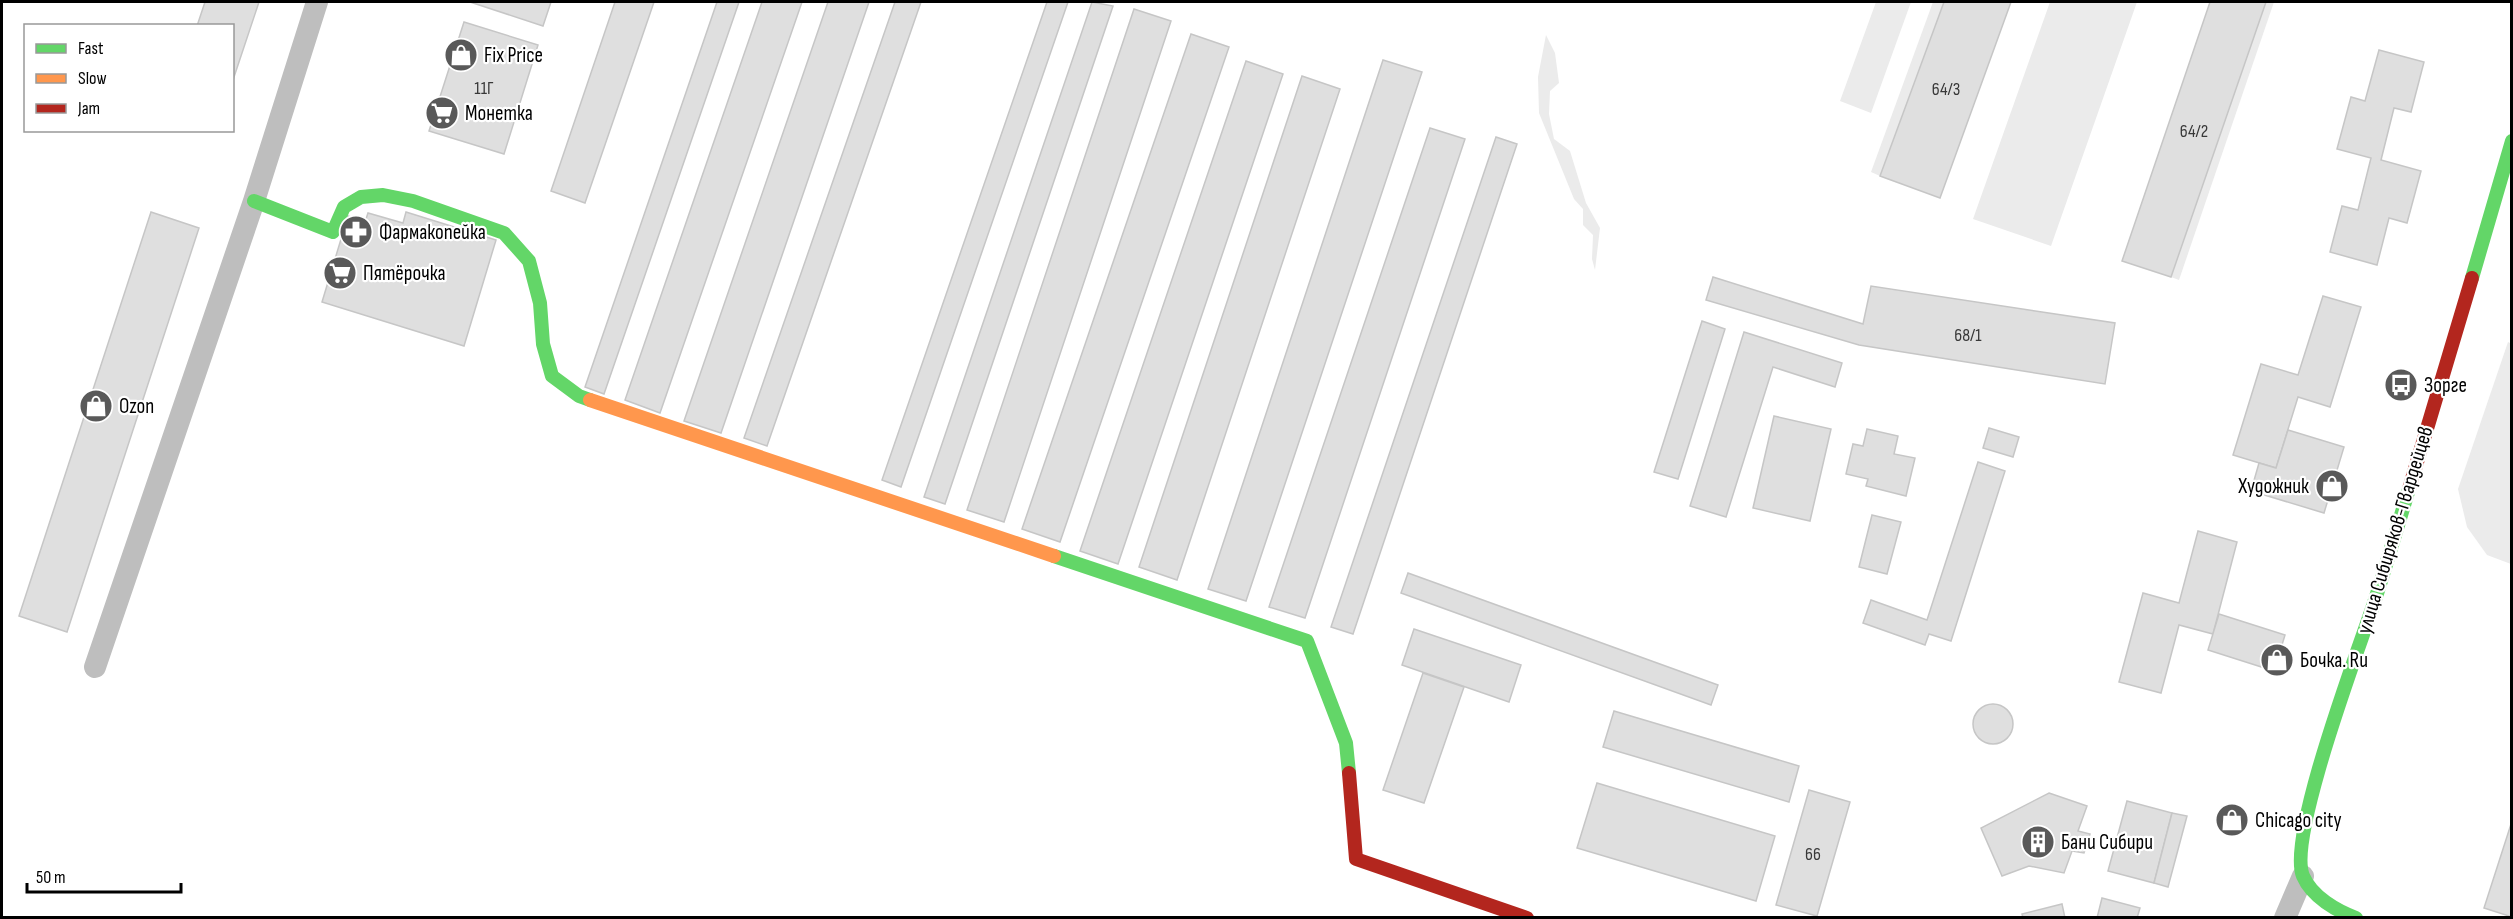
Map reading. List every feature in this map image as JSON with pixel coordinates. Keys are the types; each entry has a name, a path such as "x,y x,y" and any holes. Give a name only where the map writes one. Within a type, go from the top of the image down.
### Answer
{"street":[{"path":"95,667 254,201 317,2"},
{"name":"улица Сибиряков-Гвардейцев","path":"2285,918 2303,876 2300,852 2311,794 2384,573 2511,141"},
{"path":"254,201 333,232 344,207 361,197 383,195 412,201 504,233 529,261 540,303 543,344 552,376 579,396 1307,641 1346,743 1356,859 1527,918"},
{"path":"2303,876 2318,896 2343,913 2356,918"}],"shaded area":[{"path":"1876,2 1911,2 1871,113 1840,101"},
{"path":"1933,2 1944,2 1880,176 1871,172"},
{"path":"2050,2 2137,2 2051,246 1973,219"},
{"path":"2266,2 2274,2 2179,280 2171,277"},
{"path":"1546,35 1555,53 1559,83 1550,91 1549,114 1554,139 1570,151 1586,203 1600,228 1595,270 1592,259 1593,235 1583,225 1583,209 1574,199 1539,113 1538,77"},
{"path":"2508,342 2512,344 2511,564 2487,555 2467,527 2458,489"}],"building":[{"path":"205,2 259,2 234,77 234,24 198,24"},
{"path":"470,2 551,2 543,26"},
{"path":"615,2 654,2 585,203 551,191"},
{"path":"717,2 739,2 604,394 585,387"},
{"path":"762,2 802,2 660,413 625,400"},
{"path":"828,2 869,2 721,433 684,421"},
{"path":"895,2 921,2 767,446 744,438"},
{"path":"1047,2 1068,2 901,487 882,480"},
{"path":"1092,2 1113,6 945,504 924,497"},
{"path":"1944,2 2011,2 1940,198 1880,176"},
{"path":"2210,2 2266,2 2171,277 2122,261"},
{"path":"1134,9 1171,21 1004,522 967,510"},
{"path":"464,22 538,45 504,154 429,131"},
{"path":"1191,34 1229,47 1060,542 1022,529"},
{"path":"2379,50 2424,62 2411,112 2394,108 2381,160 2421,171 2407,223 2389,218 2377,265 2330,252 2342,206 2358,210 2371,158 2337,149 2351,97 2365,101"},
{"path":"1383,60 1422,72 1246,601 1208,589"},
{"path":"1246,61 1283,74 1118,564 1080,551"},
{"path":"1302,76 1340,89 1177,580 1139,567"},
{"path":"1430,128 1465,139 1305,618 1269,607"},
{"path":"1496,137 1517,144 1353,634 1331,627"},
{"path":"151,212 199,228 67,632 19,616"},
{"path":"406,212 496,240 464,346 322,302 348,216 365,222 368,213 403,223"},
{"path":"1713,277 1863,324 1871,286 2115,323 2105,384 1859,345 1706,300"},
{"path":"2323,296 2361,307 2330,407 2298,397 2276,468 2233,455 2261,364 2298,375"},
{"path":"1702,321 1725,329 1678,479 1654,472"},
{"path":"1744,332 1842,363 1835,387 1773,367 1726,517 1690,506"},
{"path":"1774,416 1831,429 1810,521 1753,508"},
{"path":"1989,428 2019,437 2013,457 1983,448"},
{"path":"1867,429 1898,436 1894,454 1915,458 1906,496 1866,486 1868,479 1846,474 1853,444 1863,446"},
{"path":"2288,430 2344,447 2324,513 2251,491 2259,463 2276,468"},
{"path":"1978,462 2005,471 1951,641 1929,634 1925,645 1863,623 1871,600 1927,620"},
{"path":"1872,515 1901,522 1887,574 1859,567"},
{"path":"2198,531 2237,542 2213,634 2179,625 2161,693 2119,682 2143,593 2179,603"},
{"path":"1408,573 1718,685 1711,705 1401,593"},
{"path":"2219,614 2285,635 2274,671 2208,650"},
{"path":"1414,629 1521,665 1509,702 1402,665"},
{"path":"1423,673 1464,687 1424,803 1383,790"},
{"path":"1993,704 2001,705 2007,710 2012,716 2012,732 2007,738 2001,743 1993,744 1985,743 1979,738 1974,732 1973,724 1974,716 1979,710 1985,705"},
{"path":"1614,711 1799,766 1789,802 1603,747"},
{"path":"1597,783 1775,836 1756,901 1577,848"},
{"path":"1809,790 1850,802 1817,916 1776,905"},
{"name":"Бани Сибири","path":"2049,793 2087,806 2078,831 2090,834 2084,853 2072,851 2064,873 2029,866 2002,876 1981,828"},
{"path":"2127,801 2172,813 2154,883 2108,871"},
{"path":"2172,813 2187,816 2168,887 2154,883"},
{"path":"2512,821 2512,917 2484,908"},
{"path":"2102,898 2140,908 2137,918 2097,918"},
{"path":"2062,904 2065,918 2023,918 2022,914"}],"traffic: fast":[{"path":"2472,278 2512,141"},
{"path":"254,201 333,232 344,207 361,197 383,195 413,201 504,233 529,261 540,303 543,344 552,376 579,396 590,400"},
{"path":"2356,918 2333,907 2312,890 2303,876 2301,855 2305,824 2326,743 2374,603 2409,489"},
{"path":"1054,556 1307,641 1346,743 1349,773"}],"traffic: slow":[{"path":"590,400 1054,556"}],"traffic: jam":[{"path":"2409,489 2472,278"},
{"path":"1349,773 1356,859 1527,918"}],"place":[{"name":"Fix Price","path":"461,55"},
{"name":"Монетка","path":"442,113"},
{"name":"Фармакопейка","path":"356,232"},
{"name":"Пятёрочка","path":"340,273"},
{"name":"Зорге","path":"2401,385"},
{"name":"Ozon","path":"96,406"},
{"name":"Художник","path":"2332,486"},
{"name":"Бочка. Ru","path":"2277,660"},
{"name":"Chicago city","path":"2232,820"},
{"name":"Бани Сибири","path":"2038,842"}]}
